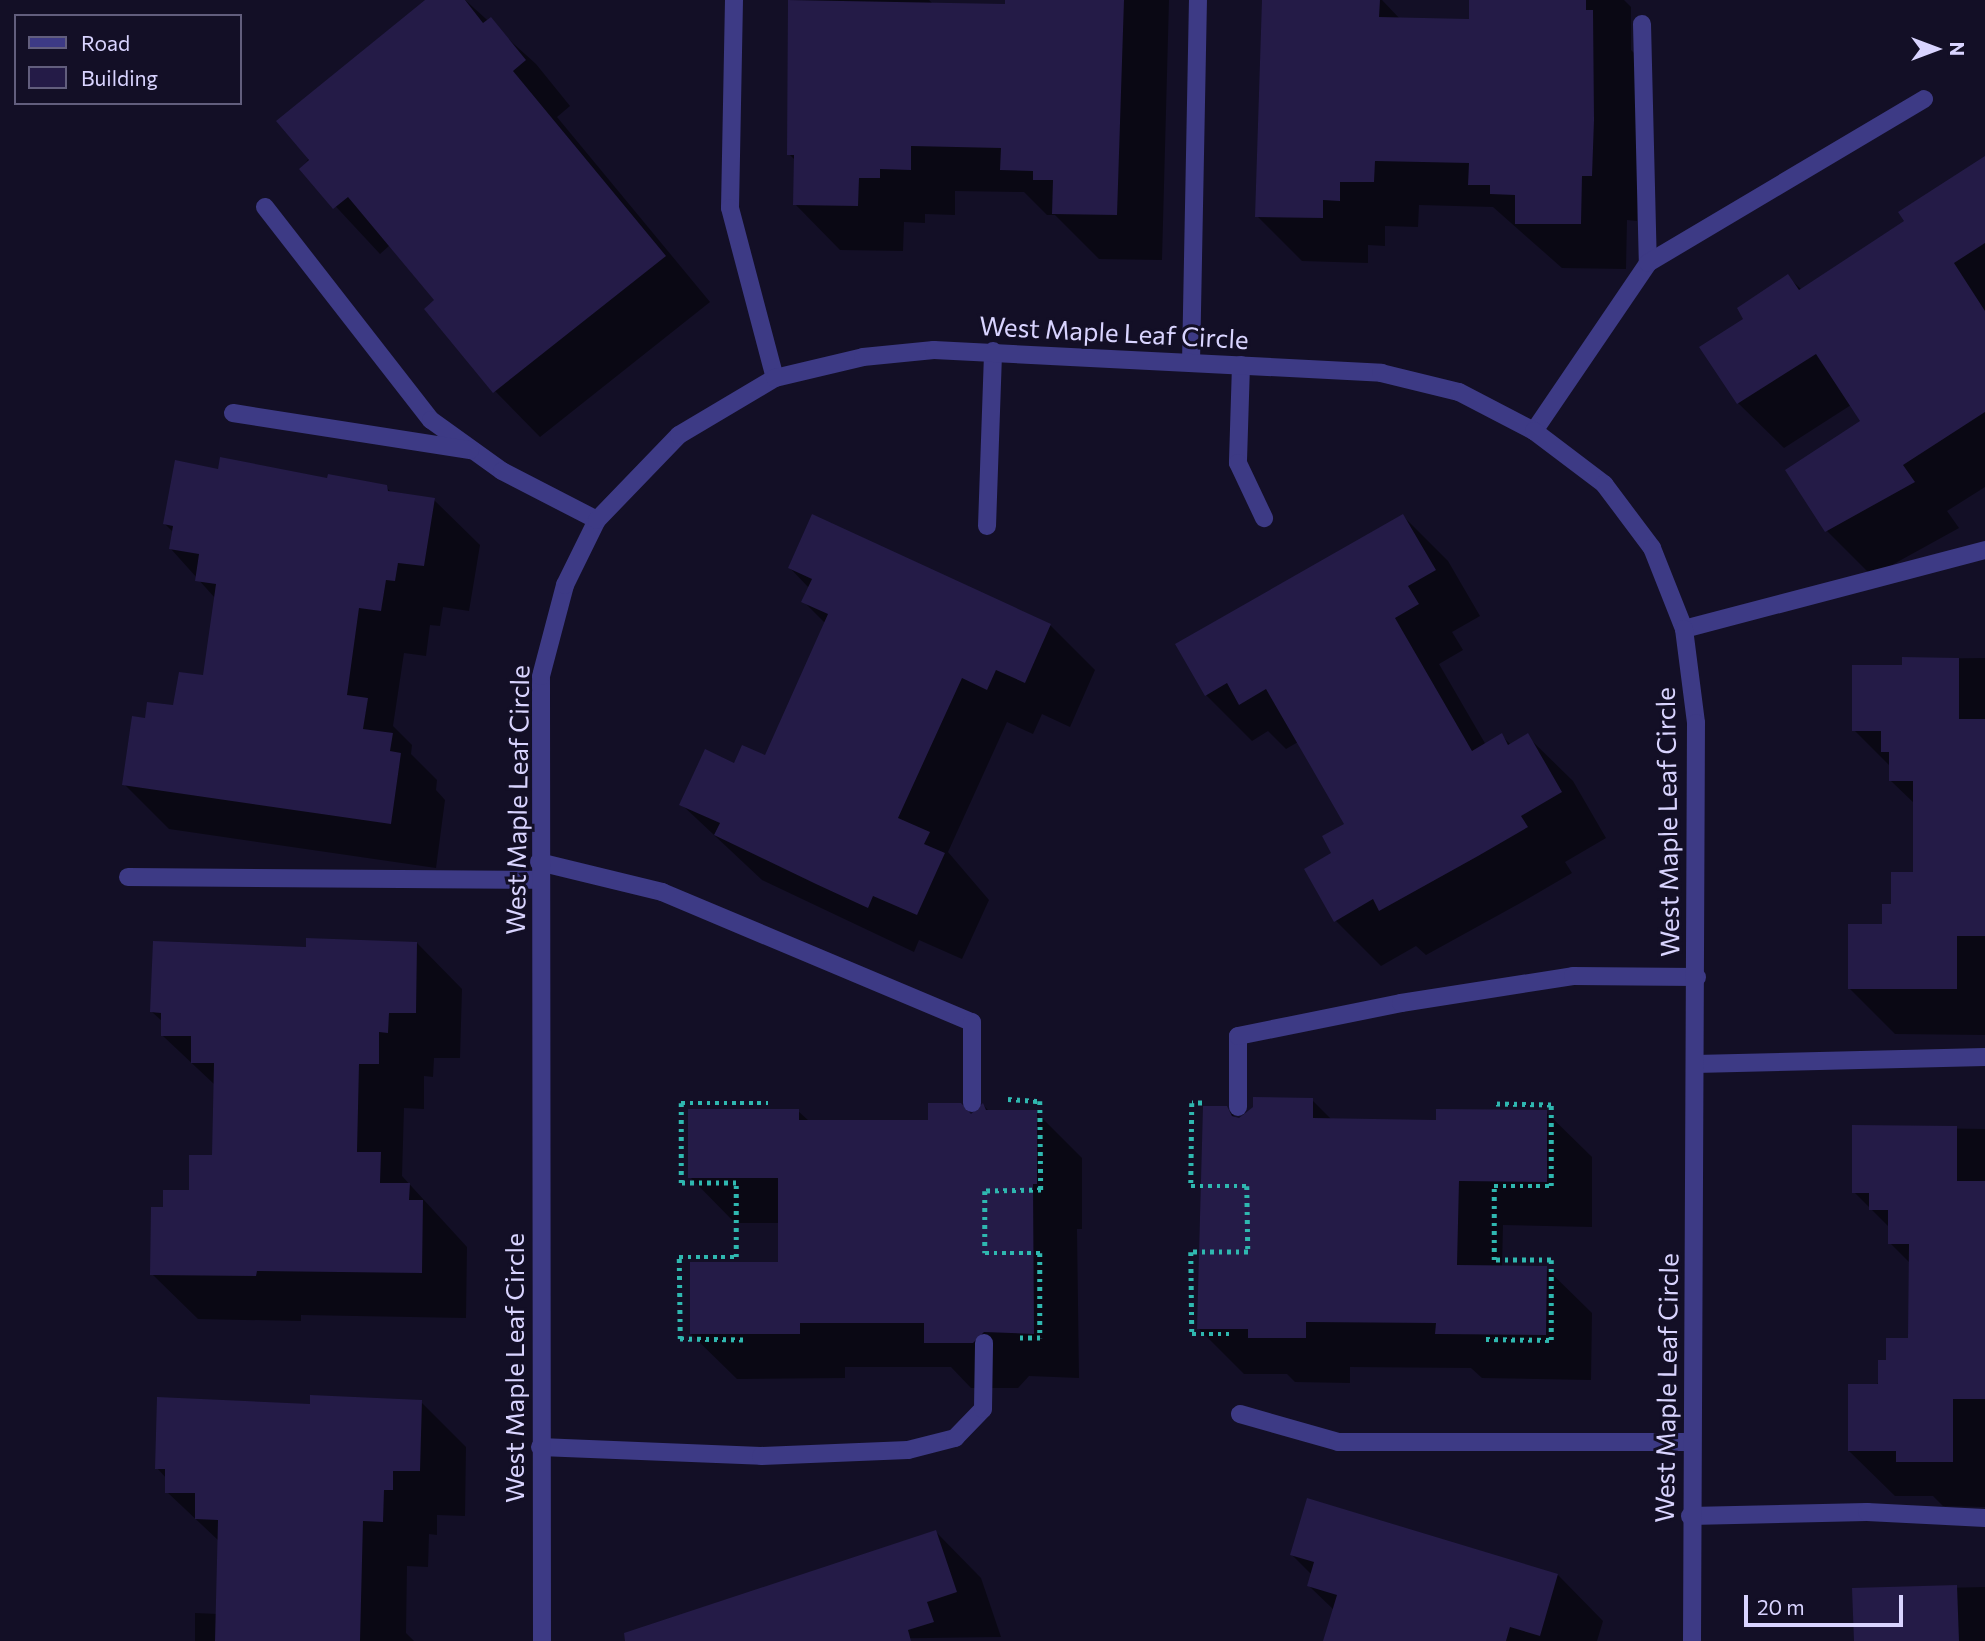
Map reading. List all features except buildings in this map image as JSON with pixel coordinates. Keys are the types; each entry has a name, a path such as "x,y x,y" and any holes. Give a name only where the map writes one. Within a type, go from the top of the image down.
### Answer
{"street":[{"path":"734,0 730,208 775,378"},
{"path":"1191,363 1198,0"},
{"path":"1642,24 1648,263"},
{"path":"1534,432 1648,263 1924,99"},
{"path":"265,207 430,420 502,471 597,520"},
{"name":"West Maple Leaf Circle","path":"542,1641 539,871 541,676 565,585 597,520 679,435 775,378 863,358 933,350 1381,373 1459,392 1534,432 1604,484 1652,548 1684,629 1696,723 1697,977 1690,1516 1692,1641"},
{"path":"988,526 993,351"},
{"path":"1241,365 1238,463 1264,519"},
{"path":"233,413 473,450"},
{"path":"1684,629 1985,550"},
{"path":"128,877 539,871 662,892 972,1021 972,1100"},
{"path":"1238,1105 1238,1037 1401,1003 1573,976 1697,977"},
{"path":"1695,1064 1985,1057"},
{"path":"540,1447 761,1456 908,1450 955,1438 983,1409 984,1343"},
{"path":"1240,1414 1338,1441 1691,1441"},
{"path":"1690,1516 1867,1512 1985,1518"}],"path":[{"path":"972,1100 1041,1101 1041,1190 985,1191 985,1253 1041,1253 1040,1338 984,1343"},
{"path":"743,1340 680,1339 679,1256 736,1256 736,1182 681,1182 681,1103 768,1103"},
{"path":"1229,1334 1192,1334 1191,1252 1248,1252 1247,1186 1191,1186 1192,1103 1238,1105"},
{"path":"1486,1339 1551,1340 1550,1260 1494,1260 1494,1186 1551,1186 1551,1105 1493,1104"}]}
